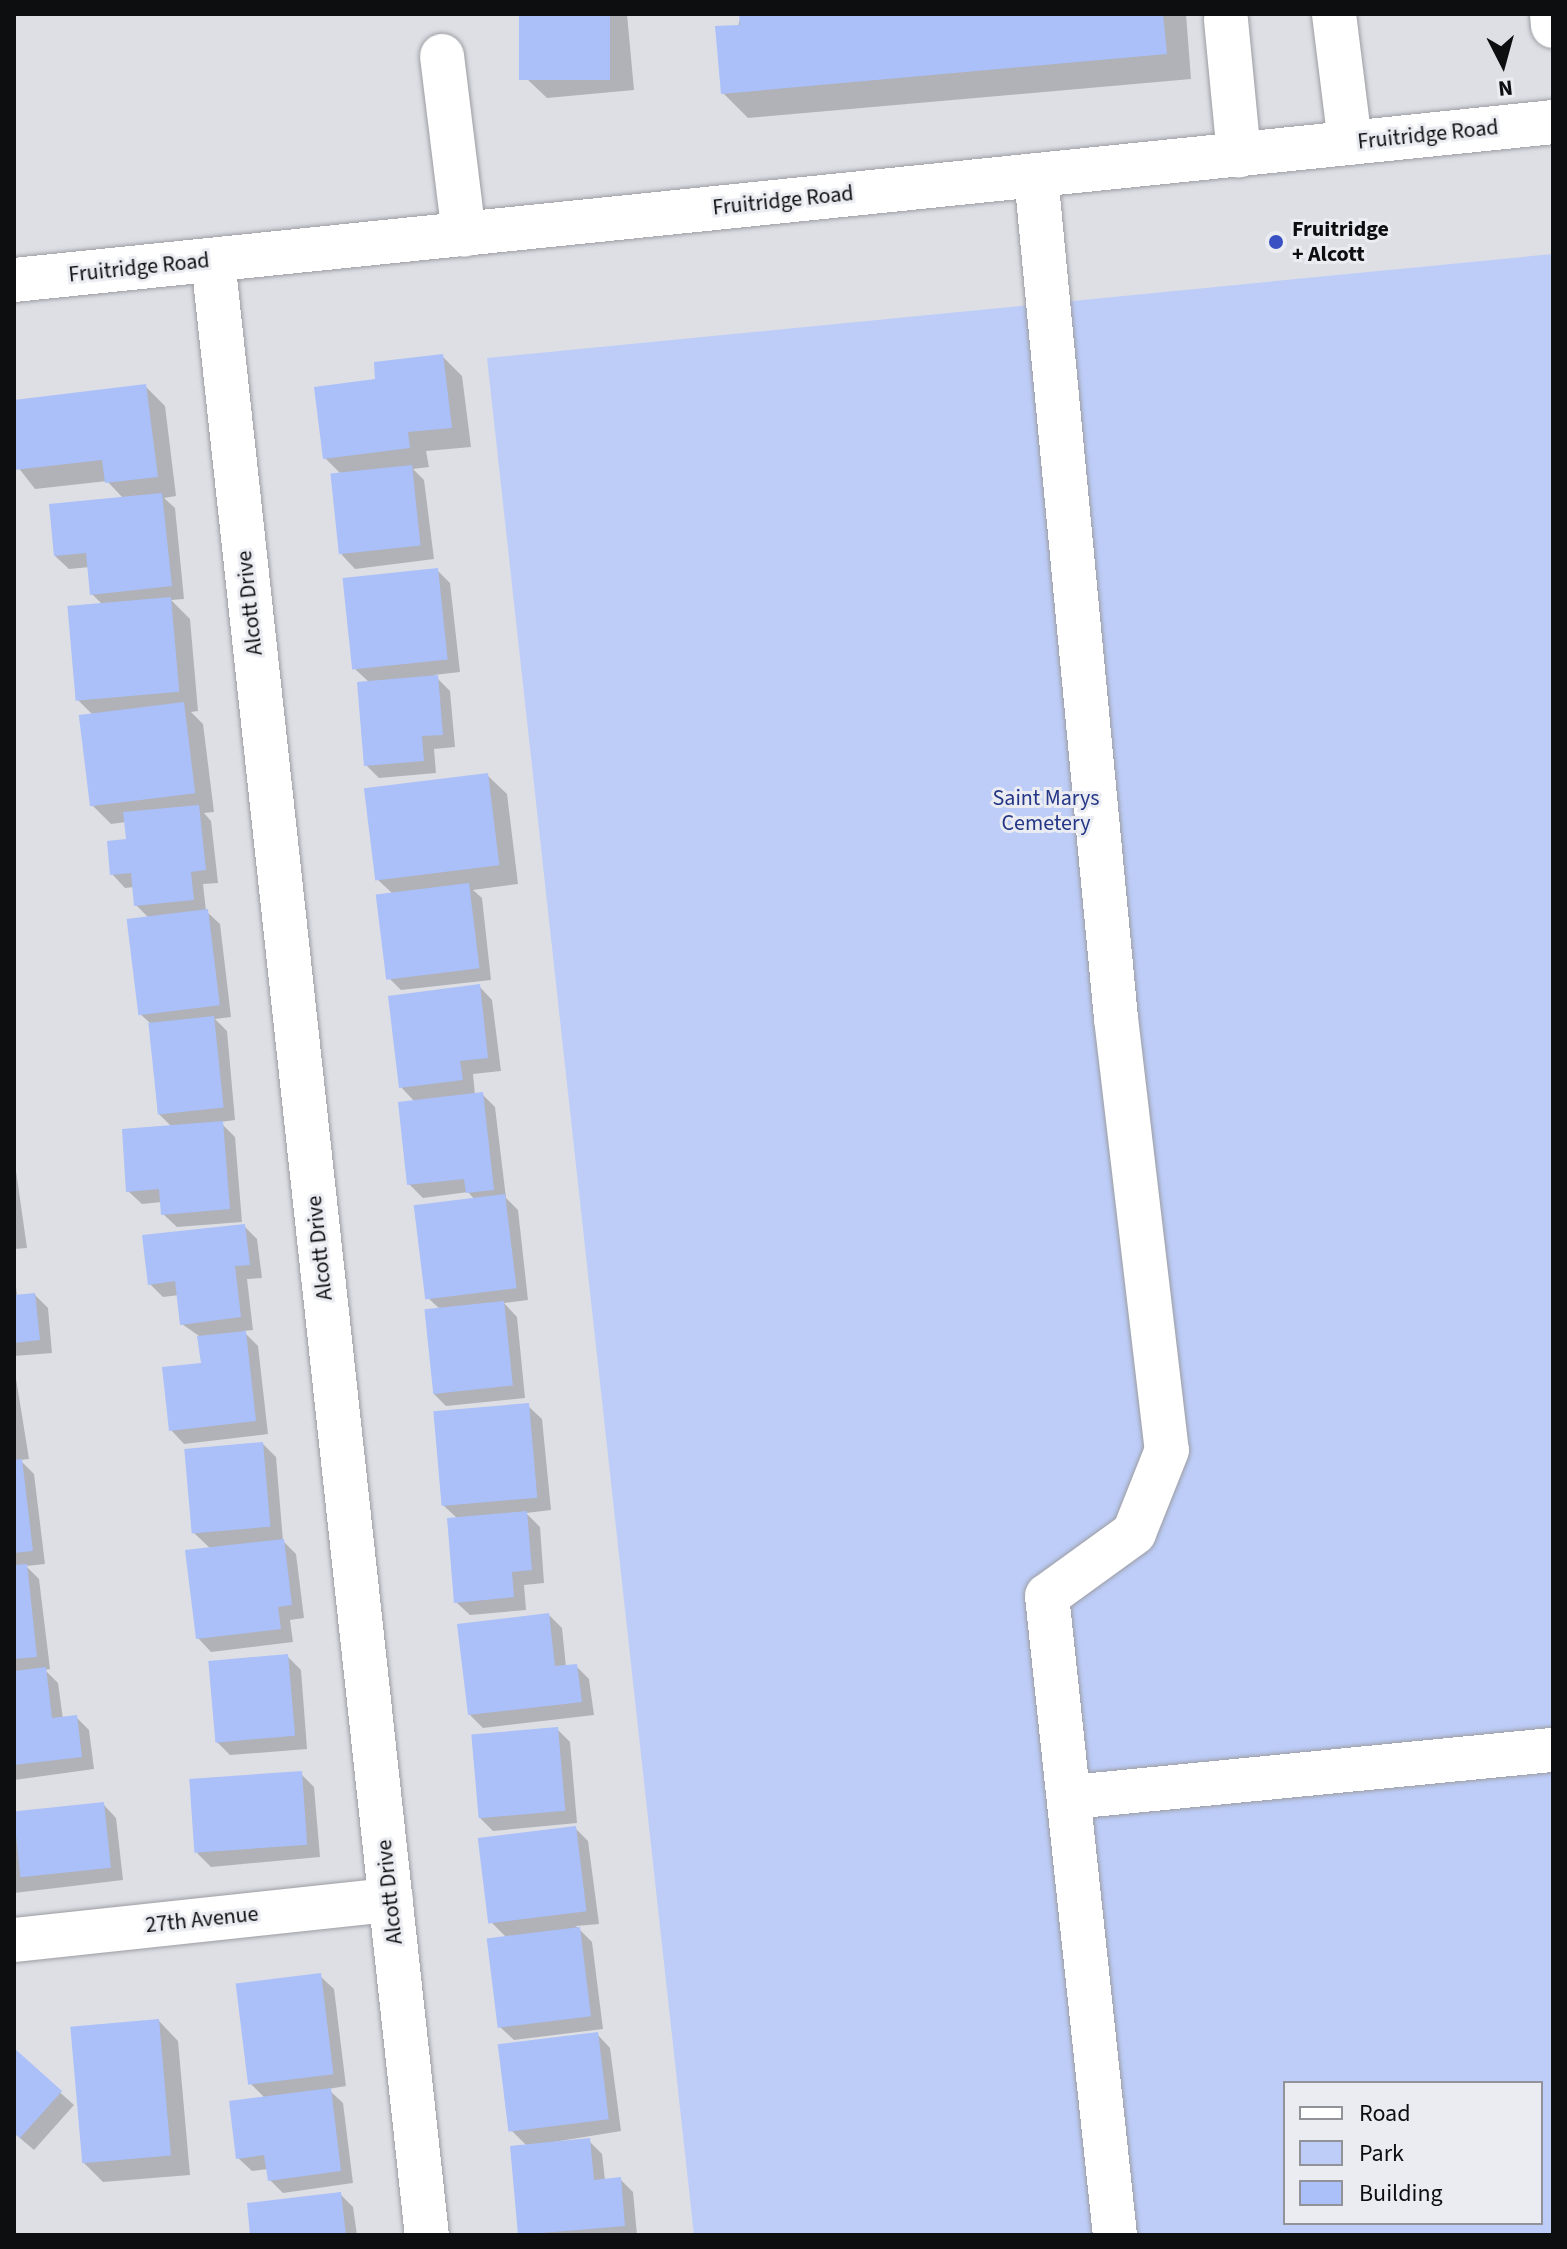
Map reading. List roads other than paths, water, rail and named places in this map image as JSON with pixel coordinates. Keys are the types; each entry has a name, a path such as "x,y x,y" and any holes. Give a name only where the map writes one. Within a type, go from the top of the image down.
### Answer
{"street":[{"path":"1334,14 1350,143"},
{"path":"1552,14 1553,26"},
{"path":"1226,20 1239,155"},
{"path":"442,56 464,235"},
{"name":"Fruitridge Road","path":"14,280 1553,122"},
{"path":"1036,175 1116,1018 1167,1450 1134,1533 1047,1596 1072,1797 1115,2235"},
{"name":"Alcott Drive","path":"213,260 427,2235"},
{"path":"1072,1797 1553,1750"},
{"name":"27th Avenue","path":"14,1940 391,1900"}],"place":[{"name":"Fruitridge + Alcott","path":"1276,242"}],"park label":[{"name":"Saint Marys Cemetery","path":"1046,810"}]}
